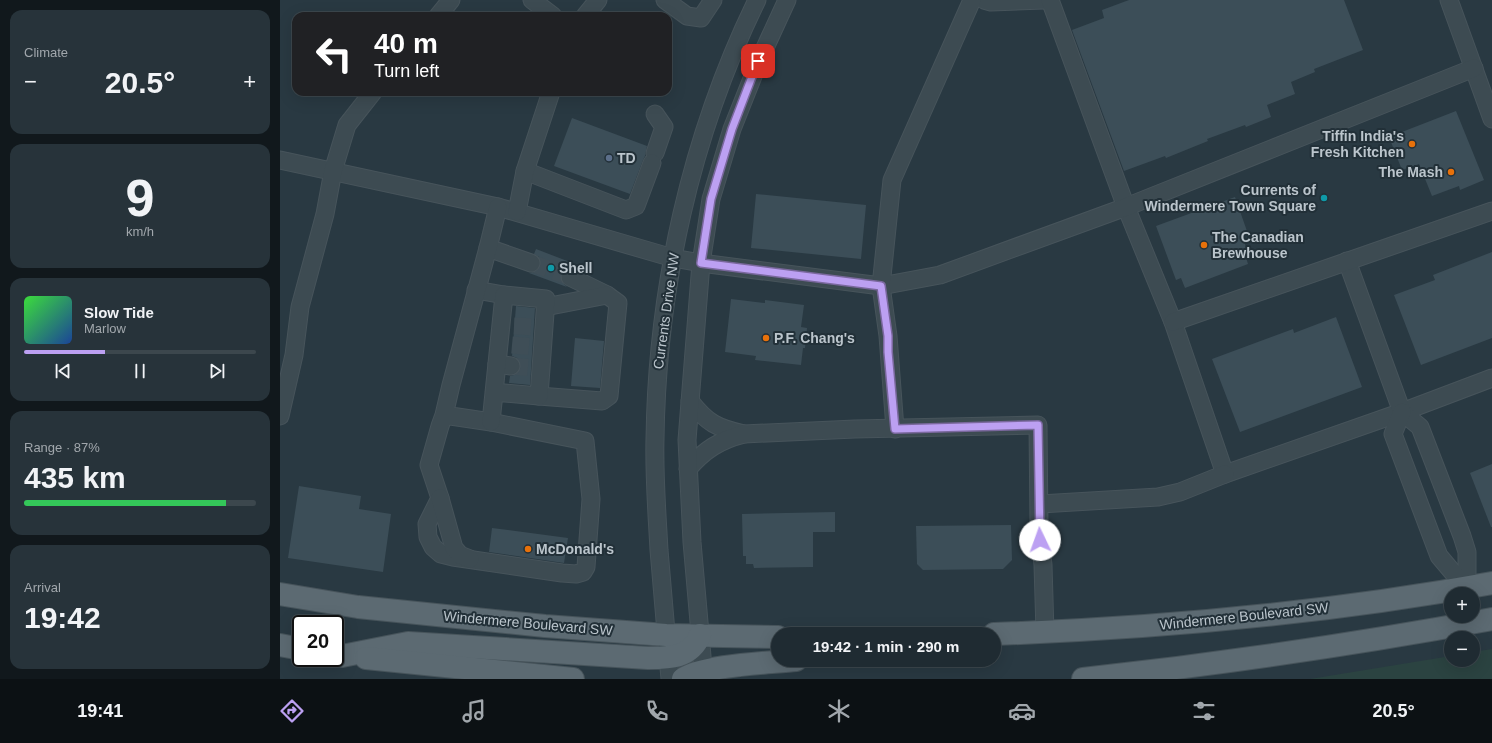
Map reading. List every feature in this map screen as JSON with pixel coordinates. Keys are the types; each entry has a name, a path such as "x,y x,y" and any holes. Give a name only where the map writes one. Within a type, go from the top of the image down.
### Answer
{"main road":[{"name":"Windermere Boulevard SW","path":"1480,587 1492,583"},
{"name":"Windermere Boulevard SW","path":"280,594 358,607 545,626 666,635 771,637"},
{"name":"Windermere Boulevard SW","path":"1001,634 1122,628 1248,617 1444,594"},
{"path":"1083,679 1177,668 1359,642 1457,623"},
{"path":"344,654 408,643 668,658 680,656 696,643 700,635"},
{"path":"280,645 292,647"},
{"path":"344,656 573,679"},
{"path":"683,679 703,675 724,668 771,663"}],"street":[{"path":"441,12 451,0"},
{"path":"532,0 548,12"},
{"path":"588,12 598,0"},
{"path":"665,0 687,16 701,18 713,0"},
{"name":"Currents Drive NW","path":"670,679 656,507 654,440 658,362 669,279 686,196 709,115 739,38 757,0"},
{"name":"Currents Drive NW","path":"703,675 692,542 687,440 701,263 711,199 732,129 758,61 787,0"},
{"path":"895,429 888,352 888,336 881,286 892,180 972,0"},
{"path":"984,0 992,2 1044,0"},
{"path":"1050,0 1126,207 1173,322 1225,474"},
{"path":"1450,0 1492,119"},
{"path":"280,160 498,206 673,258 701,263 881,286 940,275 1126,207 1474,68"},
{"path":"280,416 294,355 300,307 325,214 333,171 347,125 370,96"},
{"path":"517,212 525,171 550,96"},
{"path":"525,171 626,210 636,206 664,127 655,114"},
{"path":"444,415 491,422 585,441 591,499 586,567 583,572 576,574 562,573 453,557 441,554 433,547 428,537 427,524 440,498 429,465 444,415 498,206"},
{"path":"1173,322 1492,211"},
{"path":"488,248 531,263"},
{"path":"1347,262 1402,412 1420,427 1462,536 1467,552 1467,587"},
{"path":"494,392 602,401 609,396 618,303 607,295 570,277"},
{"path":"476,290 504,295 546,298 538,348 537,368 539,396"},
{"path":"491,422 494,392 504,365 508,326 504,295"},
{"path":"545,307 607,295"},
{"path":"1040,504 1158,497 1180,492 1225,474 1402,412 1492,378"},
{"path":"690,401 700,414 710,423 744,434"},
{"path":"1402,412 1393,434 1439,556 1464,587"},
{"path":"688,469 709,448 733,437 744,434 1038,425 1040,504 1039,527 1043,565 1045,632"}],"green space":[{"path":"1492,649 1492,679 1310,679 1444,657 1444,667 1480,667 1480,651"}],"building":[{"path":"1129,0 1344,0 1363,50 1314,69 1315,72 1291,82 1295,94 1267,105 1271,117 1246,127 1245,125 1207,139 1208,141 1166,158 1165,156 1124,171 1072,30 1104,18 1102,10"},
{"path":"1456,111 1484,180 1460,190 1459,186 1432,196 1419,164 1402,170 1389,137"},
{"name":"TD","path":"572,118 647,146 645,156 630,194 554,166"},
{"path":"756,194 866,205 861,259 751,248"},
{"name":"The Canadian Brewhouse","path":"1235,197 1248,234 1242,236 1248,253 1245,254 1248,264 1185,288 1181,278 1176,280 1156,226"},
{"name":"Shell","path":"536,249 575,264 574,268 569,267 561,273 560,278 567,287 529,273 537,271 541,266 539,257 534,254"},
{"path":"1492,252 1492,338 1421,365 1394,295 1435,280 1433,275"},
{"name":"P.F. Chang's","path":"731,299 765,303 765,300 804,305 801,327 807,328 805,348 803,348 801,365 755,360 756,356 725,352"},
{"name":"Shell","path":"516,306 535,308 530,385 509,383 510,376 519,372 521,367 517,358 512,356"},
{"path":"1336,317 1362,387 1240,432 1212,359 1293,329 1294,333"},
{"path":"575,338 604,341 600,388 571,386"},
{"path":"1492,464 1492,527 1491,527 1470,473"},
{"path":"299,486 361,496 359,509 391,514 383,572 288,558"},
{"path":"835,512 835,532 813,532 813,567 754,568 753,564 746,564 746,556 743,556 742,514"},
{"path":"1011,525 1012,560 1003,569 923,570 917,564 916,526"},
{"name":"McDonald's","path":"492,528 568,538 564,563 489,552"}],"tunnel":[{"path":"531,263 570,277"},
{"path":"514,326 536,327"},
{"path":"512,345 534,347"},
{"path":"511,366 533,368"}],"place":[{"name":"Tiffin India's Fresh Kitchen","path":"1412,144"},
{"name":"TD","path":"609,158"},
{"name":"The Mash","path":"1451,172"},
{"name":"Currents of Windermere Town Square","path":"1324,198"},
{"name":"The Canadian Brewhouse","path":"1204,245"},
{"name":"Shell","path":"551,268"},
{"name":"P.F. Chang's","path":"766,338"},
{"name":"McDonald's","path":"528,549"}],"route":[{"path":"758,61 732,129 711,199 701,263 881,286 888,336 888,352 895,429 1038,425 1040,540"}]}
